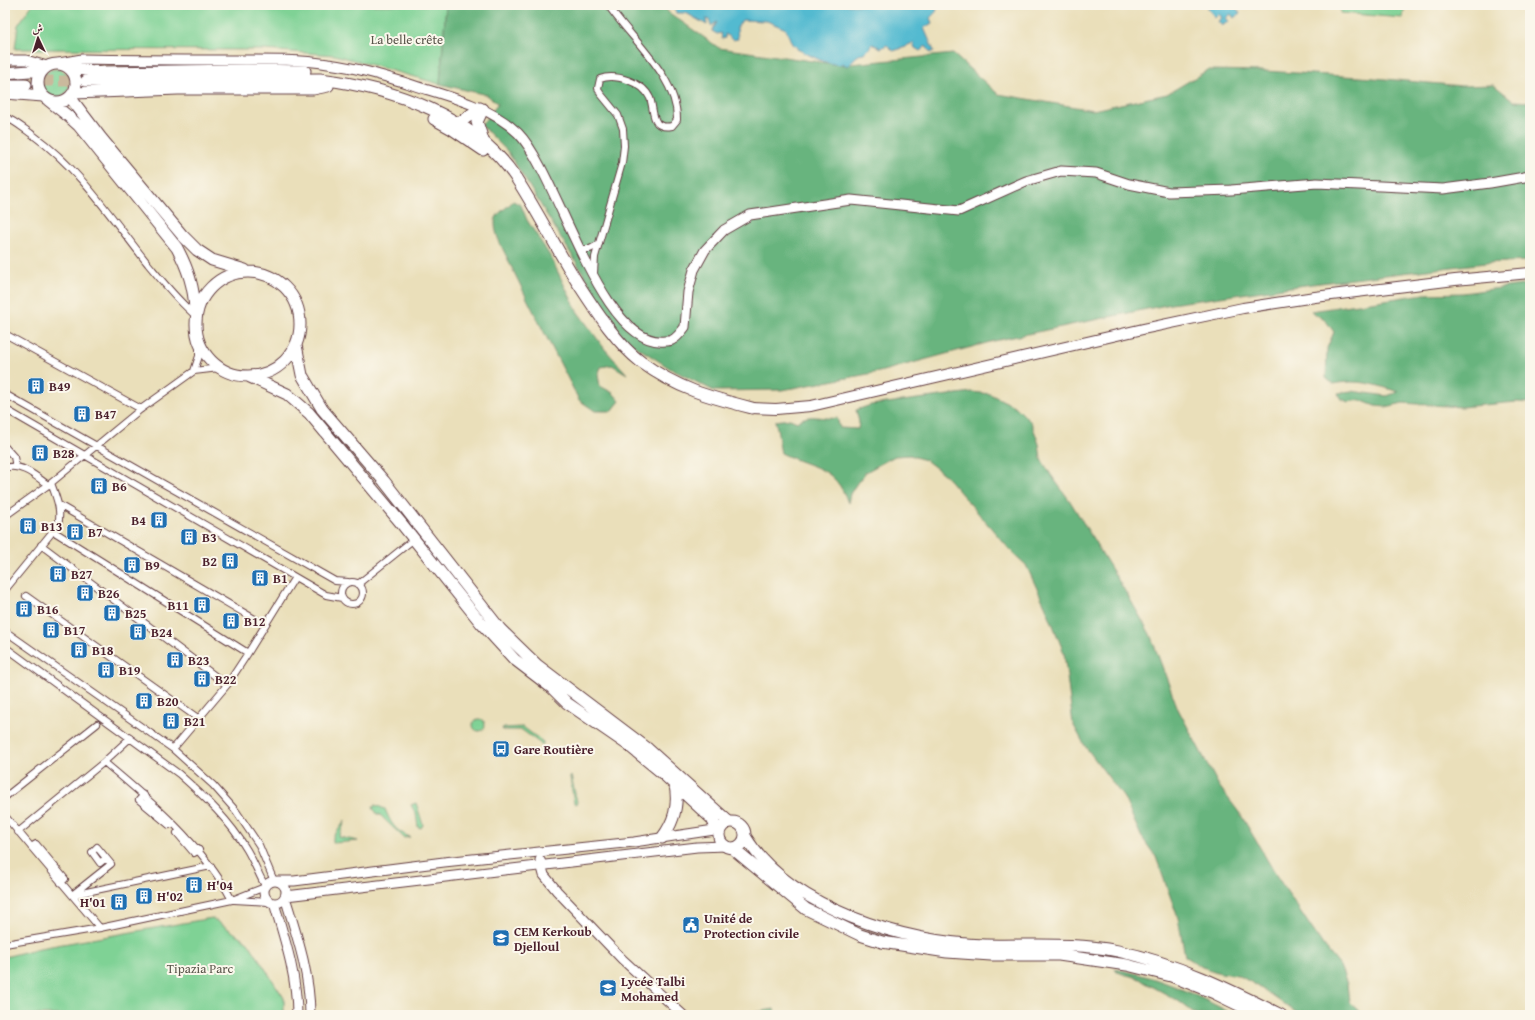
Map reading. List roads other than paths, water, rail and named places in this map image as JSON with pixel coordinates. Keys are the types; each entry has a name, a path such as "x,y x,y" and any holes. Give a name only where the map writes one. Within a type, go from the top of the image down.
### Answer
{"highway":[{"path":"5,73 44,68 59,64 70,68 102,72 296,71 315,73 331,83 380,98 449,123 459,123 481,109"},
{"path":"44,68 37,80 39,92 79,126 177,248 188,270 195,292 196,331 199,345 208,358 219,368 233,374 248,376 263,374 277,368 288,358 296,345 300,329 300,313 294,298 284,286 271,277 212,260 197,250 182,235 91,126 72,95 76,80 70,68"},
{"path":"5,81 26,83 5,85"},
{"path":"86,83 331,83 398,96 459,123 498,156 516,177 587,297 624,345 640,361 683,386 704,396 752,408"},
{"path":"5,93 45,98 59,102 72,95 98,92 178,89 313,89 331,83"},
{"path":"91,126 84,109 84,104 87,98 98,92"},
{"path":"481,109 477,122 484,143"},
{"path":"432,118 477,146 499,166 519,194 598,319 621,347 638,364 676,388 725,405 752,408"},
{"path":"196,316 200,301 208,289 220,279 234,273 249,271"},
{"path":"296,345 302,375 322,409 384,480 500,629 537,665 648,749 722,828 722,842 806,909 860,935 882,942 947,952 991,955 1059,955 1127,965 1171,976 1214,993 1259,1015"},
{"path":"248,376 279,390 298,403 414,539 481,624 514,659 552,688 567,703 644,758 722,828"},
{"path":"662,838 670,827 675,813 677,794 675,785"},
{"path":"722,828 740,824 744,829 745,836 759,855 780,874 809,896 852,917 898,934 950,943 985,945 1081,945 1118,951 1162,963 1200,976 1281,1015"},
{"path":"729,847 741,845 745,836"}],"main road":[{"path":"752,408 776,410 810,406 1142,329 1243,308 1316,297 1455,280 1530,273"}],"street":[{"path":"594,277 595,257 622,163 624,146 623,129 618,115 598,88 600,79 607,76 615,77 635,84 647,93 655,118 659,124 664,127 672,126 677,120 674,99 663,77 608,5"},
{"path":"59,64 82,59 283,60 327,63 390,78 481,109 508,125 526,142 549,184 594,277 620,318 636,333 655,342 672,340 685,327 688,292 694,270 704,250 724,230 750,215 851,200 959,211 1026,181 1062,171 1096,173 1129,184 1169,192 1231,190 1318,183 1443,189 1490,184 1530,176"},
{"path":"5,60 26,60 44,68"},
{"path":"5,117 36,138 60,157 79,177 164,284 185,307 196,316"},
{"path":"580,249 590,249 599,244"},
{"path":"5,334 141,409"},
{"path":"194,371 199,356 199,345"},
{"path":"5,516 50,484 83,455 141,409 194,371 219,368"},
{"path":"5,394 334,581 358,584 363,589 361,600 351,604 342,598 326,594 5,409"},
{"path":"5,447 14,457 16,466"},
{"path":"5,468 16,466 50,484 59,505 60,518 58,525 5,590"},
{"path":"59,505 265,625"},
{"path":"53,531 248,653"},
{"path":"358,584 414,539"},
{"path":"41,545 227,685"},
{"path":"174,750 227,685 295,577"},
{"path":"342,598 341,591 348,582"},
{"path":"26,596 199,719"},
{"path":"5,630 43,659 174,750 213,786 236,811 259,845 276,881 284,885 285,896 304,957 308,982 310,1015"},
{"path":"5,648 179,774 203,795 228,824 247,850 265,887 265,897 272,902 290,958 295,983 297,1015"},
{"path":"5,797 97,724"},
{"path":"18,832 104,762 130,738"},
{"path":"104,762 144,795 139,800 166,822 194,854 199,850 211,866 232,900"},
{"path":"5,816 31,847 36,844 65,879 61,882 100,928"},
{"path":"5,944 100,928 232,900 276,881 294,881 662,838 722,828"},
{"path":"232,900 280,902 285,896 697,847 729,847"},
{"path":"539,852 544,875 557,891 622,959 683,1015"},
{"path":"72,895 111,864 106,858"},
{"path":"72,895 211,866"}],"water":[{"path":"673,5 938,5 936,12 930,18 932,23 924,28 934,51 931,53 926,46 920,51 915,48 913,43 893,51 887,45 881,48 872,44 866,52 856,57 847,66 842,63 841,65 829,63 797,49 797,47 792,44 786,29 767,21 742,20 737,28 738,39 732,40 725,34 725,38 722,39 721,33 717,34 712,31 717,22 711,26 709,20 706,19 707,25 686,13 676,13"},
{"path":"1211,5 1234,5 1240,13 1234,18 1231,14 1226,18 1229,21 1222,26 1218,21 1222,18 1219,14 1215,17 1207,8"}],"tunnel":[{"path":"26,81 86,81"}],"place":[{"name":"B49","path":"36,386"},
{"name":"B47","path":"82,414"},
{"name":"B28","path":"40,453"},
{"name":"B6","path":"99,486"},
{"name":"B4","path":"159,520"},
{"name":"B13","path":"28,526"},
{"name":"B7","path":"75,532"},
{"name":"B3","path":"189,537"},
{"name":"B2","path":"230,561"},
{"name":"B9","path":"132,565"},
{"name":"B27","path":"58,574"},
{"name":"B1","path":"260,578"},
{"name":"B26","path":"85,593"},
{"name":"B11","path":"202,605"},
{"name":"B16","path":"24,609"},
{"name":"B25","path":"112,613"},
{"name":"B12","path":"231,621"},
{"name":"B17","path":"51,630"},
{"name":"B24","path":"138,632"},
{"name":"B18","path":"79,650"},
{"name":"B23","path":"175,660"},
{"name":"B19","path":"106,670"},
{"name":"B22","path":"202,679"},
{"name":"B20","path":"144,701"},
{"name":"B21","path":"171,721"},
{"name":"Gare Routière","path":"501,749"},
{"name":"H'04","path":"194,885"},
{"name":"H'02","path":"144,896"},
{"name":"H'01","path":"119,902"},
{"name":"Unité de Protection civile","path":"691,925"},
{"name":"CEM Kerkoub Djelloul","path":"501,938"},
{"name":"Lycée Talbi Mohamed","path":"608,988"}],"park label":[{"name":"La belle crête","path":"407,39"},
{"name":"Tipazia Parc","path":"200,968"}]}
